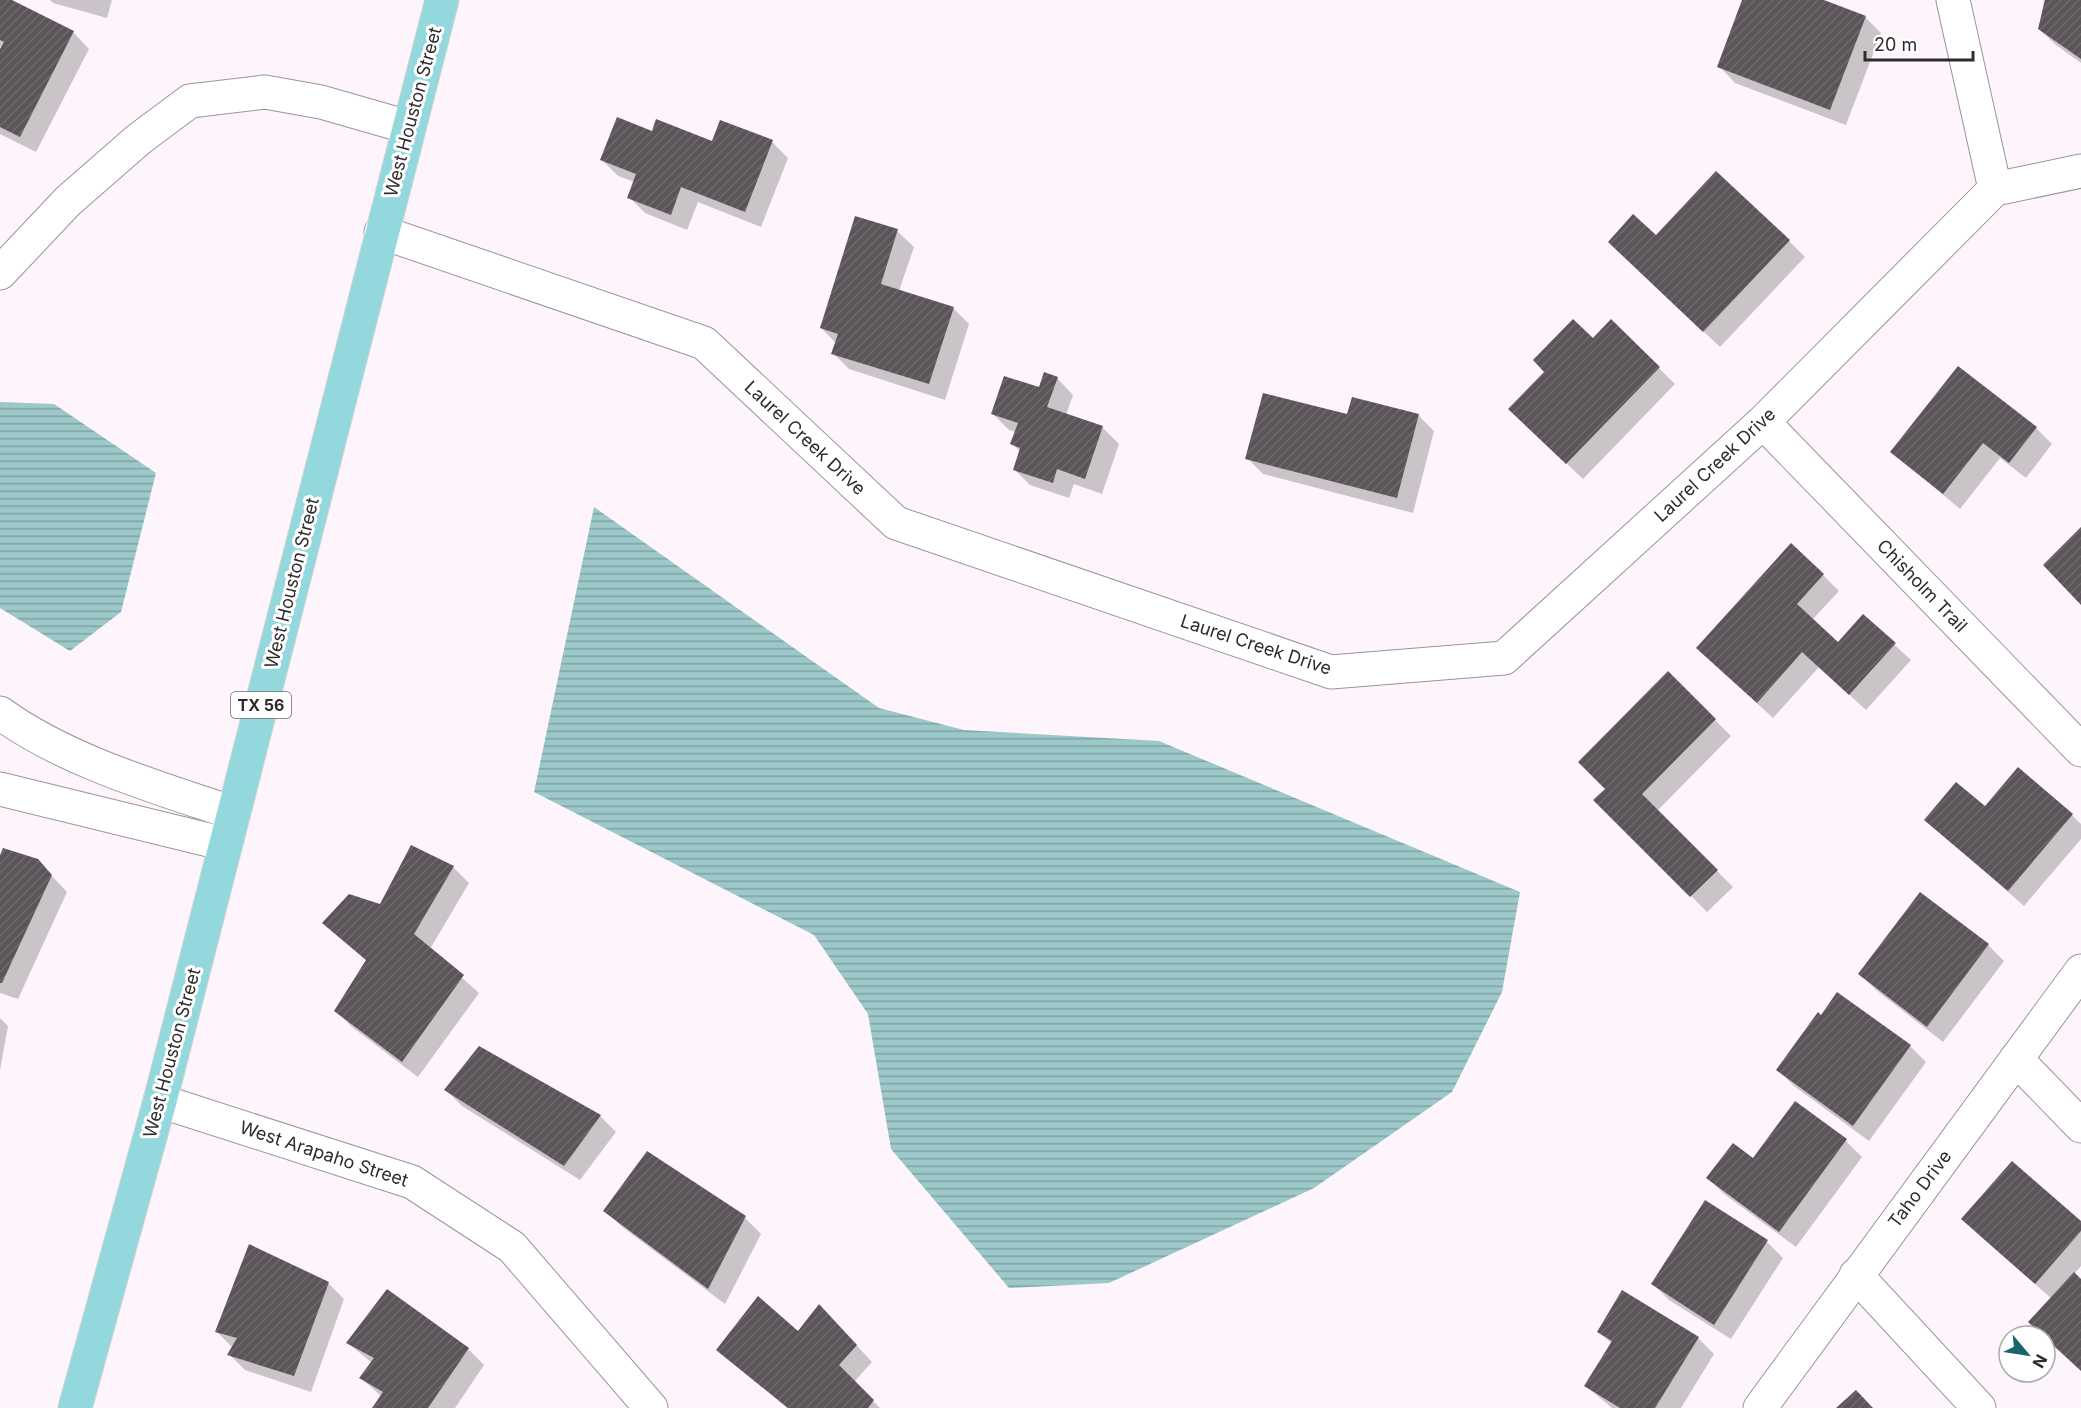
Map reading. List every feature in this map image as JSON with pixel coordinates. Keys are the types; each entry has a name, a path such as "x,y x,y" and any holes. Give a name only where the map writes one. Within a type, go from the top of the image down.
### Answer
{"main road":[{"name":"West Houston Street","path":"75,1408 160,1101 442,0"}],"street":[{"path":"1953,0 1995,189 2081,171"},
{"path":"0,273 68,201 139,140 190,101 265,92 321,102 408,127"},
{"name":"Laurel Creek Drive","path":"381,232 704,343 896,523 1331,672 1504,658 1763,422 1995,189"},
{"name":"Chisholm Trail","path":"1763,422 2081,750"},
{"path":"0,713 29,734 143,783 233,813"},
{"path":"0,789 225,844"},
{"name":"Taho Drive","path":"1760,1408 2081,971"},
{"path":"2016,1059 2081,1126"},
{"name":"West Arapaho Street","path":"160,1101 412,1182 512,1247 651,1408"},
{"path":"1856,1275 1979,1408"}],"water":[{"path":"0,402 54,404 156,473 121,612 70,651 0,608"},
{"path":"594,507 879,708 964,730 1159,741 1520,892 1502,992 1452,1092 1314,1188 1109,1283 1009,1288 891,1149 868,1014 814,935 534,792"}],"building":[{"path":"0,0 12,0 74,31 20,137 0,127 0,49 4,42 0,40"},
{"path":"1742,0 1824,0 1866,16 1830,110 1717,67"},
{"path":"2045,0 2081,0 2081,59 2038,29"},
{"path":"617,117 652,131 656,119 712,141 720,120 773,140 745,212 681,187 671,215 627,198 636,174 600,160"},
{"path":"1716,171 1790,240 1703,332 1608,242 1633,214 1656,235"},
{"path":"855,216 898,229 881,284 954,307 929,384 831,354 838,334 820,328"},
{"path":"1573,319 1593,338 1611,319 1660,367 1566,464 1508,409 1544,372 1533,360"},
{"path":"1958,366 2037,427 2009,463 1983,443 1943,494 1890,452"},
{"path":"1044,372 1058,377 1047,407 1103,426 1085,479 1057,469 1053,483 1013,470 1020,448 1010,444 1018,423 991,414 1004,376 1039,387"},
{"path":"1263,393 1347,414 1352,397 1419,414 1397,498 1245,459"},
{"path":"2081,527 2081,605 2043,565"},
{"path":"1791,543 1824,574 1797,604 1838,642 1863,614 1896,643 1849,695 1802,652 1757,703 1696,648"},
{"path":"1668,671 1716,719 1642,794 1718,870 1690,897 1593,800 1605,789 1578,762"},
{"path":"2018,767 2073,814 2008,891 1924,820 1956,782 1985,806"},
{"path":"411,845 454,866 414,934 464,975 402,1062 334,1011 366,960 322,923 349,894 380,904"},
{"path":"3,848 38,859 52,875 2,983 0,983 0,855"},
{"path":"1920,892 1989,944 1927,1027 1858,974"},
{"path":"1837,992 1911,1045 1853,1126 1776,1070 1818,1012 1821,1015"},
{"path":"479,1046 601,1115 564,1166 444,1090"},
{"path":"1795,1101 1847,1139 1779,1232 1706,1178 1733,1143 1753,1158"},
{"path":"647,1151 746,1216 708,1289 603,1211"},
{"path":"2012,1161 2081,1221 2081,1231 2035,1284 1961,1219"},
{"path":"1705,1200 1768,1240 1714,1325 1651,1284"},
{"path":"249,1244 329,1282 294,1376 227,1355 237,1338 215,1332"},
{"path":"2074,1272 2081,1279 2081,1371 2057,1349 2057,1324 2030,1324 2028,1322"},
{"path":"387,1289 469,1348 428,1408 372,1408 383,1392 359,1378 374,1358 346,1343"},
{"path":"1622,1290 1699,1337 1655,1408 1620,1408 1584,1386 1612,1341 1597,1332"},
{"path":"758,1296 798,1331 819,1304 857,1345 839,1365 874,1400 868,1408 788,1408 716,1350"},
{"path":"1856,1390 1873,1408 1836,1408"}]}
